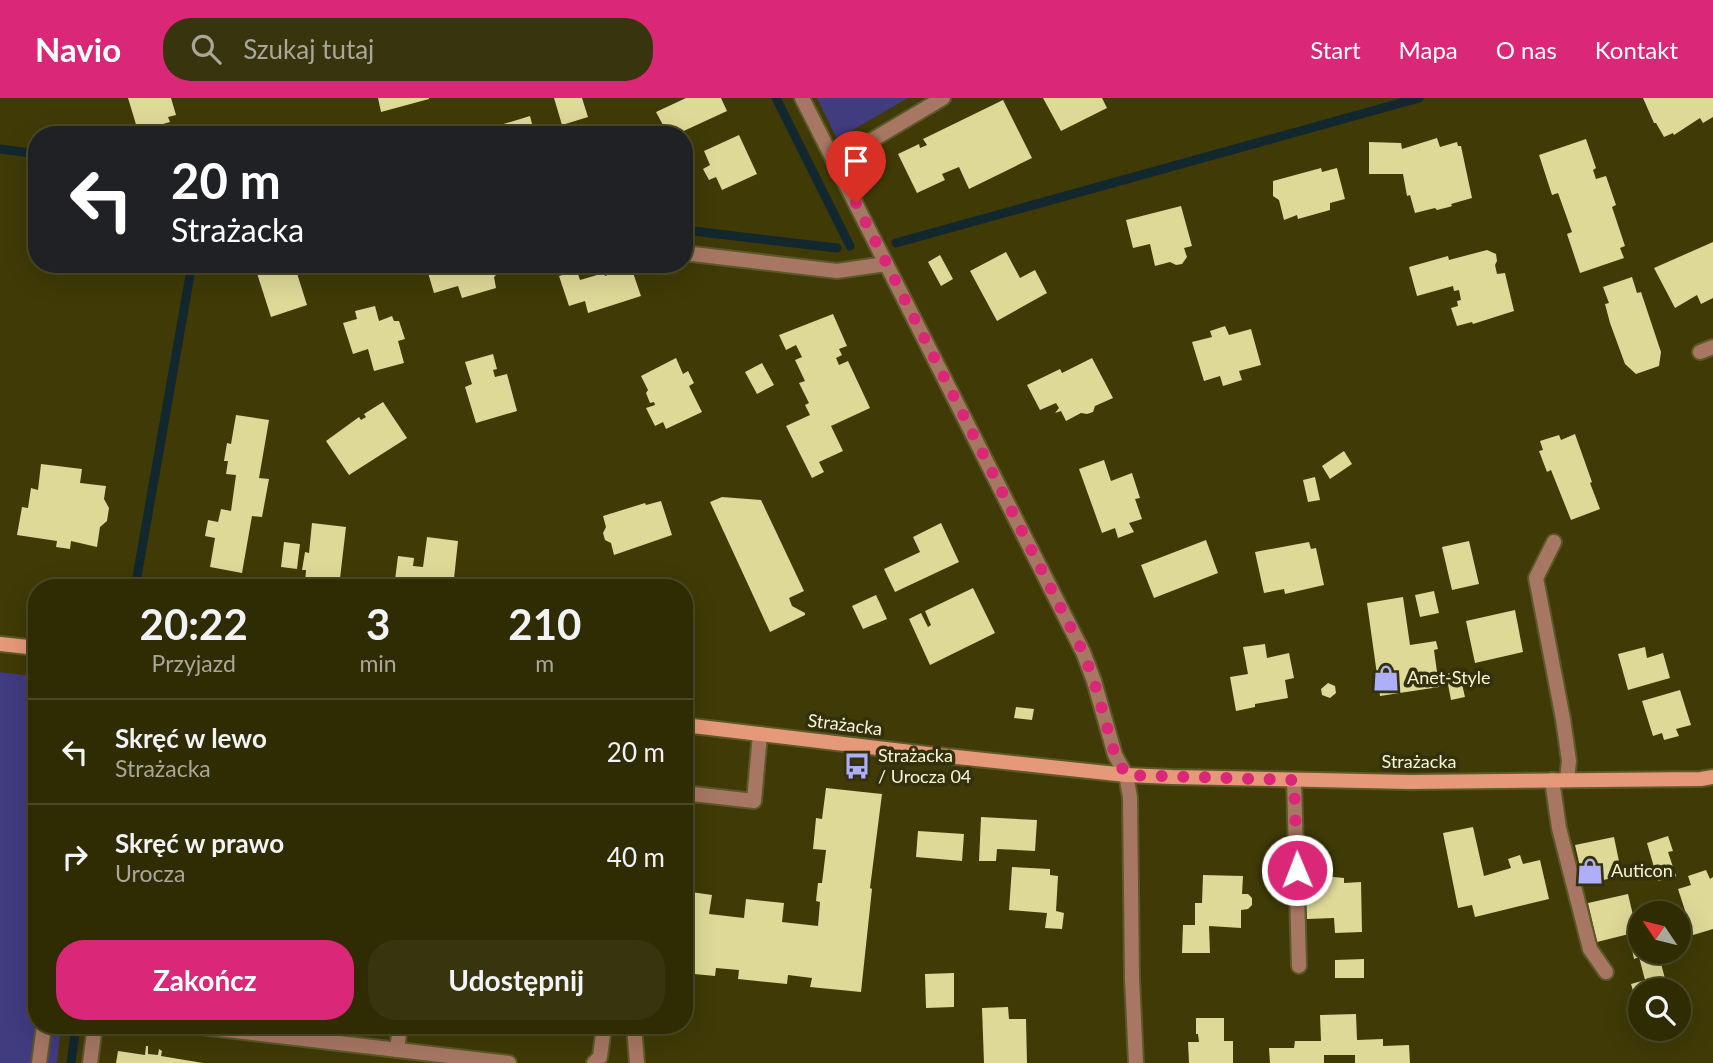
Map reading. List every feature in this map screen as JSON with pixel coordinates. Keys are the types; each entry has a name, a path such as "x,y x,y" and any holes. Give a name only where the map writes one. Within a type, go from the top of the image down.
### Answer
{"street":[{"path":"802,98 1083,652 1094,681 1115,755 1126,775 1130,797 1136,1063"},
{"path":"835,162 943,98"},
{"path":"693,254 837,271 886,264"},
{"path":"1554,542 1536,578 1569,761 1560,780 1559,828 1590,949 1606,972"},
{"path":"0,644 28,647"},
{"name":"Strażacka","path":"693,726 1126,775 1410,782 1701,779 1713,776"},
{"path":"693,794 754,801 760,734"},
{"path":"1294,780 1299,966"},
{"path":"39,1063 43,1034"},
{"path":"89,1063 94,1034"},
{"path":"262,1034 509,1063"},
{"path":"397,1050 399,1034"},
{"path":"594,1063 600,1056 603,1034"},
{"path":"635,1034 638,1063"}],"shaded area":[{"path":"817,98 908,98 837,139"},
{"path":"0,672 28,676 28,1034 60,1034 57,1063 0,1063"}],"building":[{"path":"128,98 171,98 176,115 168,117 170,122 156,126 136,126"},
{"path":"378,98 429,98 429,99 381,112"},
{"path":"554,98 582,98 588,117 562,125"},
{"path":"686,98 721,98 727,111 693,127 660,126 663,125 656,112"},
{"path":"1043,98 1102,98 1107,108 1061,131"},
{"path":"1643,98 1713,98 1713,117 1703,123 1700,118 1674,135 1673,133 1664,137 1654,123"},
{"path":"1003,100 1032,158 969,189 959,167 942,174 945,180 917,193 898,154 919,144 920,148 927,145 923,139"},
{"path":"530,116 533,126 497,126"},
{"path":"739,135 757,174 722,190 716,177 709,180 703,169 710,165 704,151"},
{"path":"1437,138 1440,147 1457,142 1458,146 1461,146 1472,198 1449,207 1415,213 1410,195 1407,196 1403,174 1369,174 1369,142 1401,143 1402,149"},
{"path":"1586,139 1596,168 1593,170 1596,179 1606,176 1616,205 1612,207 1625,246 1620,248 1624,258 1580,273 1567,234 1572,232 1558,193 1552,195 1539,155"},
{"path":"1321,168 1322,172 1337,168 1345,199 1330,203 1330,210 1298,219 1297,215 1284,220 1279,200 1273,196 1273,181"},
{"path":"1181,206 1192,246 1184,248 1187,257 1182,264 1170,262 1155,266 1150,244 1133,248 1126,220"},
{"path":"1713,242 1713,298 1701,304 1697,295 1675,308 1654,268"},
{"path":"1487,250 1496,254 1497,274 1505,273 1514,311 1473,324 1472,322 1457,326 1451,308 1458,306 1457,301 1461,300 1459,290 1454,291 1453,286 1417,296 1409,267 1448,256 1449,260"},
{"path":"1006,252 1020,278 1035,270 1047,293 997,321 970,271"},
{"path":"940,255 953,279 941,286 928,262"},
{"path":"257,273 297,273 307,305 271,317"},
{"path":"428,273 498,273 494,277 496,288 462,298 458,286 434,293"},
{"path":"578,273 580,280 604,273 605,276 633,273 641,296 588,313 585,301 569,306 559,276"},
{"path":"1632,277 1637,293 1641,292 1661,352 1659,366 1636,374 1625,364 1610,323 1605,304 1609,303 1603,287"},
{"path":"375,306 379,321 392,316 394,321 399,321 405,339 398,341 404,363 374,371 368,349 353,354 343,323 357,319 355,311"},
{"path":"833,314 847,346 839,349 842,355 836,358 839,365 848,361 870,408 831,426 843,451 819,462 824,472 812,478 786,426 810,415 805,405 809,403 799,383 805,381 795,360 802,357 796,345 786,350 779,335"},
{"path":"1225,326 1229,335 1251,329 1261,365 1239,371 1242,380 1223,386 1220,376 1204,381 1192,342 1212,337 1210,331"},
{"path":"493,354 497,369 493,370 495,377 507,374 517,411 476,423 465,387 472,384 465,362"},
{"path":"676,358 683,374 688,371 694,383 689,386 702,412 666,429 663,422 655,426 646,408 655,405 654,402 650,403 646,393 648,390 641,376"},
{"path":"1092,358 1113,398 1095,406 1093,412 1081,413 1066,421 1061,411 1055,413 1059,408 1056,403 1040,410 1027,385 1060,369 1062,373"},
{"path":"762,363 774,385 757,394 745,372"},
{"path":"383,402 407,438 349,475 326,441 359,417 361,420 366,417 364,414"},
{"path":"236,415 269,420 259,478 269,479 262,517 252,516 242,573 210,567 215,538 205,536 208,520 218,522 221,509 231,511 236,475 226,474 228,461 224,461 227,443 231,444"},
{"path":"1575,434 1600,509 1571,520 1551,470 1547,472 1539,451 1543,450 1540,441 1559,435 1561,440"},
{"path":"1344,451 1352,464 1330,479 1322,466"},
{"path":"1104,460 1111,481 1132,473 1140,498 1135,499 1142,519 1129,523 1134,532 1118,538 1115,528 1102,533 1079,469"},
{"path":"41,464 82,469 80,483 106,486 104,499 109,508 107,521 100,527 97,547 71,541 70,549 56,547 57,541 17,535 22,507 28,508 31,488 38,490"},
{"path":"1315,477 1320,500 1308,502 1303,480"},
{"path":"722,497 761,500 804,591 789,598 792,606 805,615 770,632 710,502"},
{"path":"661,501 672,535 614,555 611,543 605,540 603,533 606,527 603,516"},
{"path":"312,523 346,527 340,579 305,579 306,570 302,570 305,552 309,553"},
{"path":"941,523 959,562 895,592 884,569 920,552 913,537"},
{"path":"427,537 458,541 454,579 395,579 398,556 414,558 413,566 423,567"},
{"path":"1206,540 1218,573 1154,598 1141,565"},
{"path":"1469,541 1479,584 1452,590 1442,547"},
{"path":"284,542 300,544 297,569 281,567"},
{"path":"1309,542 1311,549 1316,548 1324,585 1285,594 1284,589 1264,593 1255,552"},
{"path":"973,588 995,633 930,665 909,619 921,613 928,627 931,625 925,611"},
{"path":"1434,591 1439,613 1420,617 1415,595"},
{"path":"876,595 887,619 863,629 852,606"},
{"path":"1403,597 1410,645 1436,641 1438,649 1434,650 1439,687 1380,696 1367,603"},
{"path":"1515,610 1523,652 1475,663 1466,621"},
{"path":"1265,644 1267,658 1289,653 1294,678 1285,680 1288,698 1255,704 1255,707 1236,711 1230,677 1248,674 1243,647"},
{"path":"1645,647 1647,658 1663,653 1670,678 1628,690 1618,654"},
{"path":"1459,671 1465,697 1451,700 1446,674"},
{"path":"1328,683 1335,686 1336,693 1330,698 1322,695 1321,689"},
{"path":"1680,690 1691,725 1676,729 1679,736 1664,740 1662,733 1653,736 1642,701"},
{"path":"1016,707 1034,709 1032,720 1014,718"},
{"path":"826,788 882,794 861,992 810,987 812,978 788,975 787,984 738,979 739,970 716,968 715,976 693,974 693,892 712,895 709,914 744,918 746,899 784,903 782,922 818,926 820,902 816,901 818,883 822,883 826,850 813,849 816,818 822,819"},
{"path":"981,817 1037,820 1035,851 997,849 996,861 979,861"},
{"path":"1473,827 1484,876 1511,868 1508,859 1520,855 1523,864 1540,860 1549,899 1475,917 1472,905 1458,908 1443,833"},
{"path":"918,831 964,834 962,861 916,857"},
{"path":"1668,836 1673,851 1668,852 1676,876 1658,881 1647,843"},
{"path":"1614,837 1622,876 1584,884 1575,845"},
{"path":"1012,867 1050,869 1050,875 1058,876 1056,911 1064,913 1062,929 1045,928 1047,913 1009,910"},
{"path":"1706,870 1710,879 1713,877 1713,929 1693,935 1691,901 1682,901 1678,889 1691,885 1688,876"},
{"path":"1203,875 1243,876 1242,894 1248,894 1252,898 1252,905 1241,910 1241,928 1209,926 1210,953 1182,953 1183,925 1195,925 1195,903 1202,903"},
{"path":"1305,878 1344,878 1344,883 1361,882 1362,932 1335,933 1334,918 1307,919"},
{"path":"1628,894 1628,934 1597,942 1588,903"},
{"path":"1364,959 1364,978 1335,978 1335,960"},
{"path":"1641,964 1661,964 1665,978 1644,978"},
{"path":"954,973 954,1007 926,1008 925,974"},
{"path":"1008,1007 1009,1019 1026,1019 1027,1063 984,1063 982,1008"},
{"path":"1356,1014 1357,1040 1383,1039 1383,1046 1409,1045 1410,1063 1355,1063 1355,1055 1324,1055 1324,1063 1270,1063 1269,1048 1294,1048 1295,1041 1321,1041 1320,1015"},
{"path":"1196,1018 1224,1018 1224,1041 1233,1041 1233,1063 1189,1063 1188,1042 1199,1042"},
{"path":"146,1046 148,1054 158,1055 159,1049 162,1051 161,1056 203,1063 116,1063 118,1051 145,1055"}],"waterway":[{"path":"776,98 850,246"},
{"path":"896,243 1419,98"},
{"path":"0,149 28,153"},
{"path":"693,231 837,248"},
{"path":"137,579 190,273"},
{"path":"71,1063 75,1034"}],"place":[{"name":"Anet-Style","path":"1386,678"},
{"name":"Strażacka / Urocza 04","path":"857,766"},
{"name":"Auticon","path":"1590,871"}],"route":[{"path":"856,203 1083,652 1107,721 1115,755 1126,775 1294,780 1297,870"}]}
